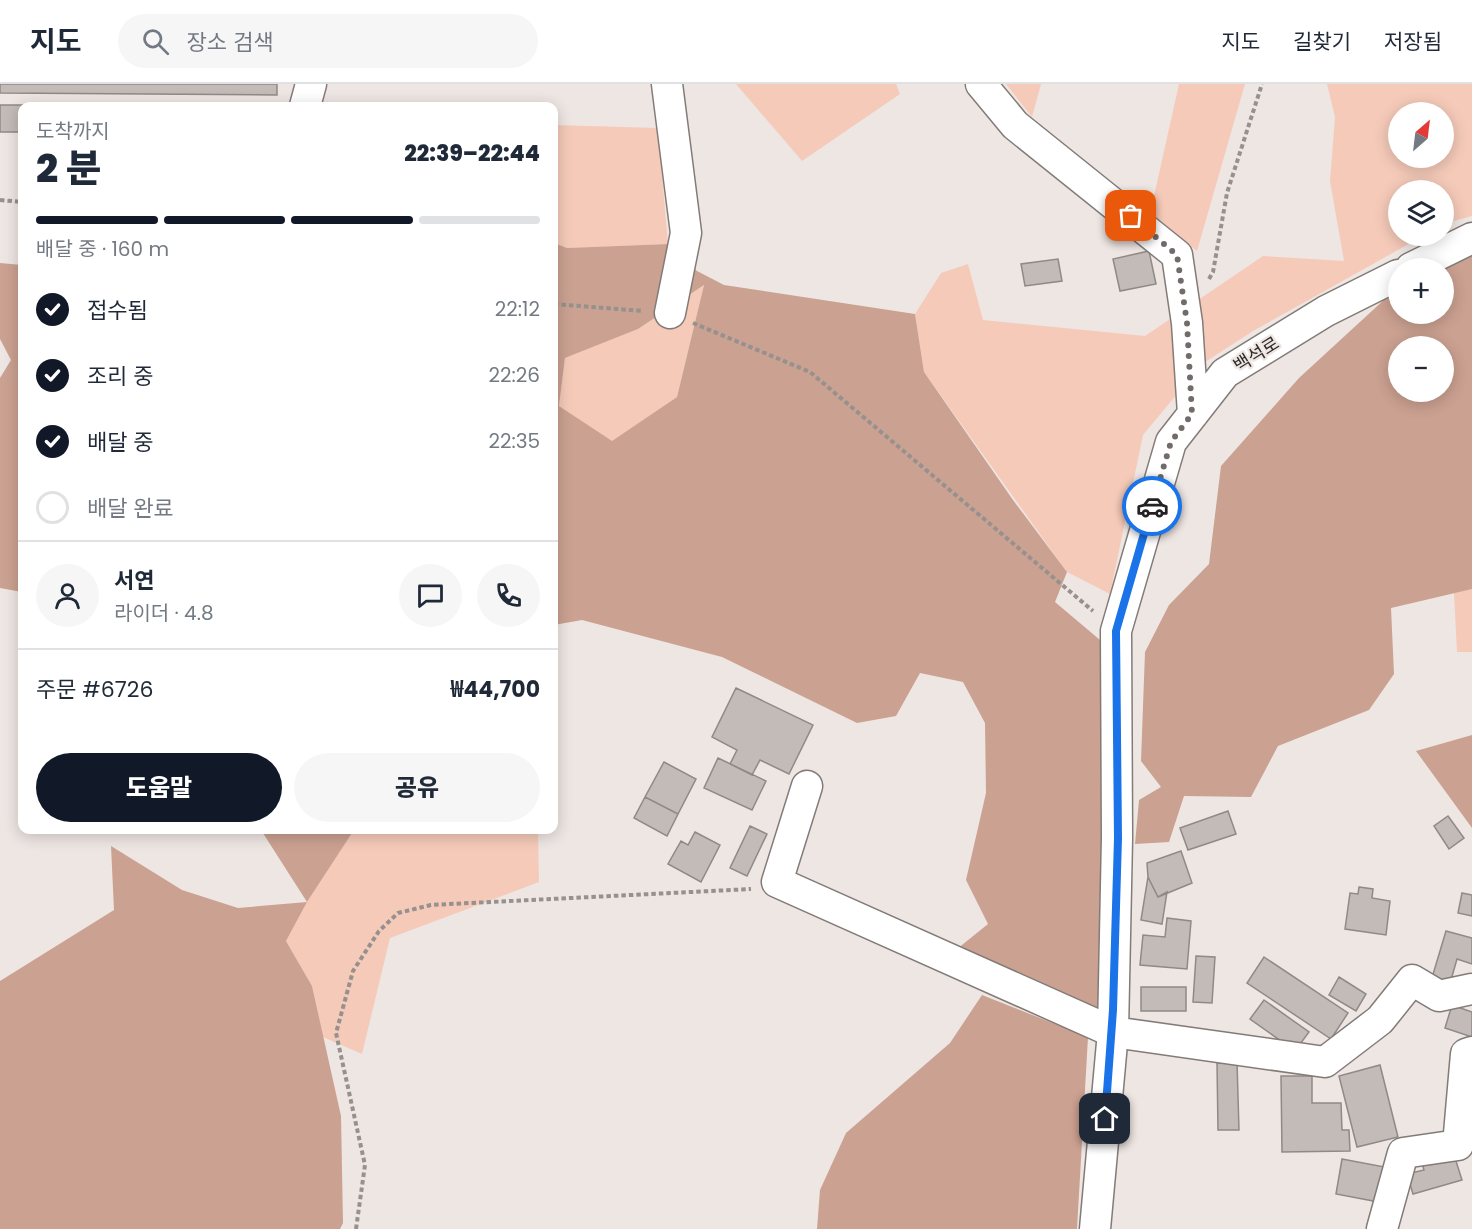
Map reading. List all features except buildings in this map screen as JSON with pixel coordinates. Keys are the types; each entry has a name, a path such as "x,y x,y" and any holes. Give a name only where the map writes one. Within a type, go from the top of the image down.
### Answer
{"street":[{"path":"306,102 311,84"},
{"path":"667,84 686,233 670,313"},
{"path":"981,84 1015,125 1177,255 1187,323 1192,414"},
{"path":"1431,258 1472,238"},
{"name":"백석로","path":"1095,1229 1113,1032 1118,838 1116,631 1171,442 1225,373 1326,311 1388,280"},
{"path":"807,786 777,882 1113,1032 1325,1062 1380,1020 1412,981 1439,996 1472,989"},
{"path":"1382,1229 1403,1153 1458,1145 1466,1054 1472,1052"}],"path":[{"path":"1208,282 1213,272 1227,193 1262,84"},
{"path":"0,200 18,202"},
{"path":"558,304 670,313 810,372 1116,631"},
{"path":"356,1229 365,1165 336,1033 353,971 379,931 398,913 431,905 747,890 777,882"}],"shaded area":[{"path":"736,84 896,84 900,94 802,161"},
{"path":"1006,84 1041,84 1032,117"},
{"path":"1179,84 1245,84 1197,251 1150,214"},
{"path":"1327,84 1472,84 1472,216 1454,221 1454,180 1388,180 1388,246 1405,246 1253,331 1202,364 1143,435 1110,594 1067,572 924,372 915,314 941,273 968,264 983,320 1145,336 1263,256 1344,261 1330,181 1335,117"},
{"path":"558,125 658,128 668,244 567,248 558,245"},
{"path":"668,244 697,271 724,285 915,314 924,372 1013,500 1067,572 1055,602 1100,640 1103,814 1108,882 1097,1010 957,949 988,924 966,880 986,793 985,723 963,682 920,673 896,716 857,723 722,657 582,620 558,624 558,245 567,248","holes":["704,285 677,397 612,441 559,406 565,358 638,329"]},
{"path":"1472,253 1472,589 1391,608 1394,674 1369,710 1278,746 1251,797 1184,796 1169,842 1135,844 1139,800 1161,787 1141,761 1145,652 1169,605 1209,564 1221,466 1299,378 1388,296 1388,324 1454,324 1454,262"},
{"path":"0,263 18,265 18,591 0,588 0,378 11,360 0,339"},
{"path":"704,285 677,397 611,442 559,406 565,358 638,329"},
{"path":"1472,589 1472,652 1457,652 1454,593"},
{"path":"1472,735 1472,828 1416,751"},
{"path":"264,834 351,834 307,902"},
{"path":"351,834 538,834 539,882 390,938 362,1054 323,1037 312,986 286,941 307,902"},
{"path":"111,846 182,890 238,908 307,902 286,941 312,986 341,1116 343,1223 340,1229 0,1229 0,981 114,910"},
{"path":"982,995 1088,1037 1077,1229 817,1229 820,1190 846,1133 950,1043"}],"way so far":[{"path":"1131,216 1177,255 1187,323 1192,414 1171,442 1152,506"}],"route":[{"path":"1105,1119 1113,1032 1118,838 1116,631 1152,506"}]}
